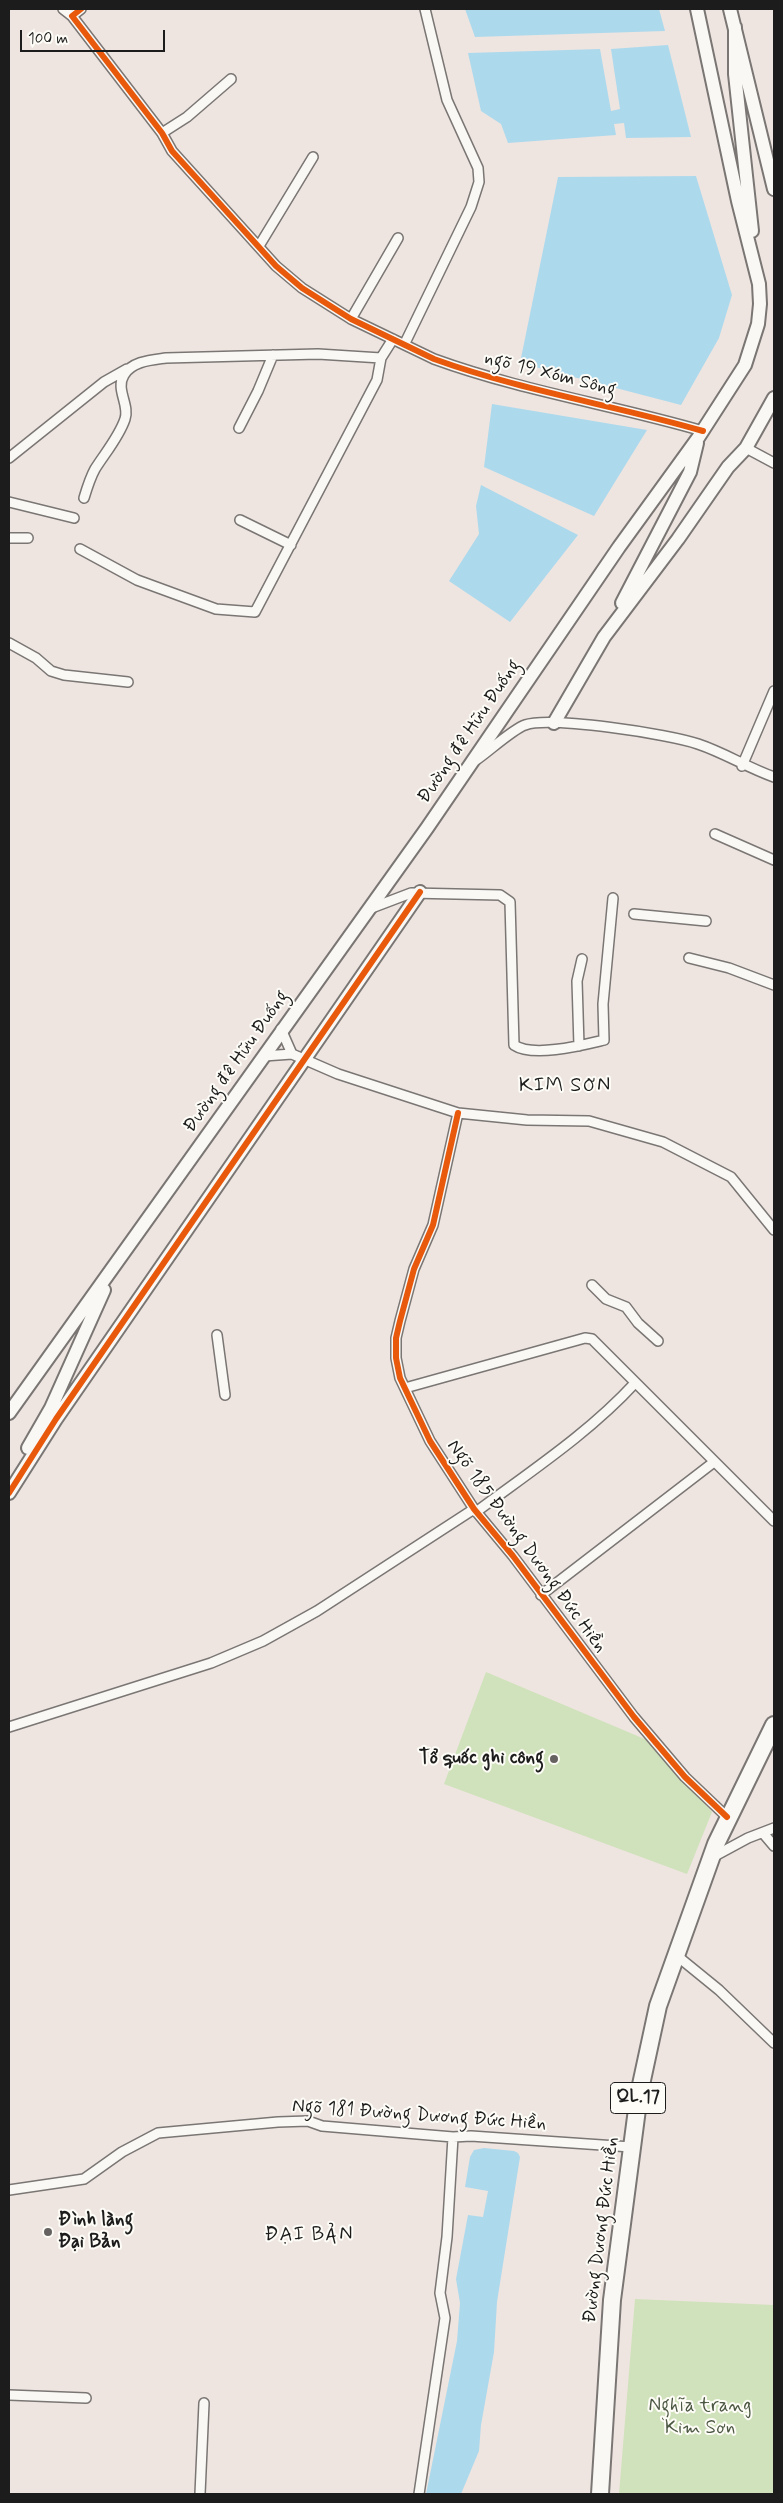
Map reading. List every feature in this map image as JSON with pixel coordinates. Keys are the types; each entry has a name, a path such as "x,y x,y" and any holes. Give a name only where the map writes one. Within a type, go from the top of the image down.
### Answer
{"highway":[{"name":"Đường Dương Đức Hiền","path":"600,2494 612,2300 639,2094 658,2006 711,1858 728,1817 774,1725"}],"main road":[{"name":"Đường đê Hữu Đuống","path":"9,1413 114,1268 264,1056 281,1029 369,909 619,547 701,435 745,366 752,346 760,304 756,265 738,201 697,9"},
{"path":"730,9 774,189"},
{"path":"734,27 735,74 756,265"},
{"path":"604,637 678,539 728,467 746,448 774,398"},
{"path":"554,723 604,637 690,472 701,435"},
{"path":"9,1493 56,1419 420,892"},
{"path":"9,1483 51,1408 114,1268"}],"street":[{"name":"ngõ 19 Xóm Sông","path":"63,9 72,16 162,133 172,151 276,266 302,288 351,319 452,366 543,391 638,412 701,435"},
{"path":"72,16 81,9"},
{"path":"405,344 471,207 479,182 478,168 448,100 425,9"},
{"path":"162,133 187,117 231,78"},
{"path":"259,246 313,157"},
{"path":"351,319 398,238"},
{"path":"80,549 137,580 216,609 256,612 377,380 381,358 393,339"},
{"path":"9,458 104,382 146,360 318,354 381,358"},
{"path":"239,428 258,391 273,355"},
{"path":"84,498 95,470 124,422 126,411 123,403 121,381 123,376 132,367"},
{"path":"746,448 774,463"},
{"path":"9,502 74,518"},
{"path":"240,520 291,545"},
{"path":"9,538 28,538"},
{"path":"9,643 58,674 128,682"},
{"path":"742,765 774,691"},
{"path":"471,763 522,726 535,723 554,723 648,732 696,743 742,765 774,777"},
{"path":"715,834 774,860"},
{"path":"369,909 411,893 420,892 500,895 506,897 510,902 514,1045 521,1050 534,1050 580,1046 604,1040 603,1004 613,898"},
{"path":"634,914 706,921"},
{"path":"689,958 729,968 774,984"},
{"path":"580,1046 577,980 582,959"},
{"path":"281,1029 292,1054"},
{"path":"264,1056 292,1054 338,1074 458,1113 527,1120 589,1120 663,1142 731,1177 774,1230"},
{"name":"Ngõ 185 Đường Dương Đức Hiền","path":"458,1113 432,1226 414,1269 396,1338 396,1358 400,1378 430,1441 475,1510 634,1717 685,1777 728,1817"},
{"path":"592,1285 606,1299 626,1307 638,1323 658,1340"},
{"path":"217,1335 225,1395"},
{"path":"405,1388 585,1338 596,1342 774,1521"},
{"path":"9,1727 192,1670 263,1641 317,1611 475,1510 578,1435 613,1406 635,1383"},
{"path":"541,1595 714,1462"},
{"path":"711,1858 748,1838 774,1828"},
{"path":"763,1833 774,1846"},
{"path":"676,1955 719,1990 774,2042"},
{"name":"Ngõ 181 Đường Dương Đức Hiền","path":"9,2190 84,2179 122,2152 158,2133 308,2121 322,2126 453,2137 472,2136 631,2148"},
{"path":"418,2494 445,2318 440,2293 447,2237 453,2137"},
{"path":"9,2395 86,2398"},
{"path":"200,2494 204,2403"}],"green space":[{"path":"486,1672 647,1740 712,1812 687,1874 444,1784"},
{"name":"Nghĩa trang Kim Sơn","path":"635,2299 774,2305 774,2494 619,2494"}],"water":[{"path":"465,9 659,9 665,31 475,37"},
{"path":"668,45 691,137 626,138 624,123 614,124 616,135 508,143 501,124 481,111 468,53 600,49 611,111 620,109 611,49"},
{"path":"696,176 732,295 719,338 681,405 520,363 558,177"},
{"path":"492,404 647,430 594,516 484,467"},
{"path":"481,485 578,535 510,622 449,581 479,534 476,506"},
{"path":"484,2148 514,2151 520,2157 497,2302 494,2352 481,2425 479,2451 461,2494 426,2494 457,2341 460,2303 456,2279 468,2215 483,2217 488,2191 465,2187 470,2157 474,2150"}],"cycle path":[{"path":"81,9 72,16 162,133 172,151 276,266 302,288 351,319 434,359 534,389 703,431"},
{"path":"9,1493 56,1419 420,892"},
{"path":"458,1113 433,1225 414,1269 396,1338 396,1358 400,1378 430,1441 474,1509 513,1556 634,1717 685,1777 727,1817"}],"place":[{"name":"Tổ quốc ghi công","path":"554,1759"},
{"name":"Đình làng Đại Bản","path":"48,2232"}],"district":[{"name":"KIM SƠN","path":"565,1087"},
{"name":"ĐẠI BẢN","path":"309,2236"}]}
